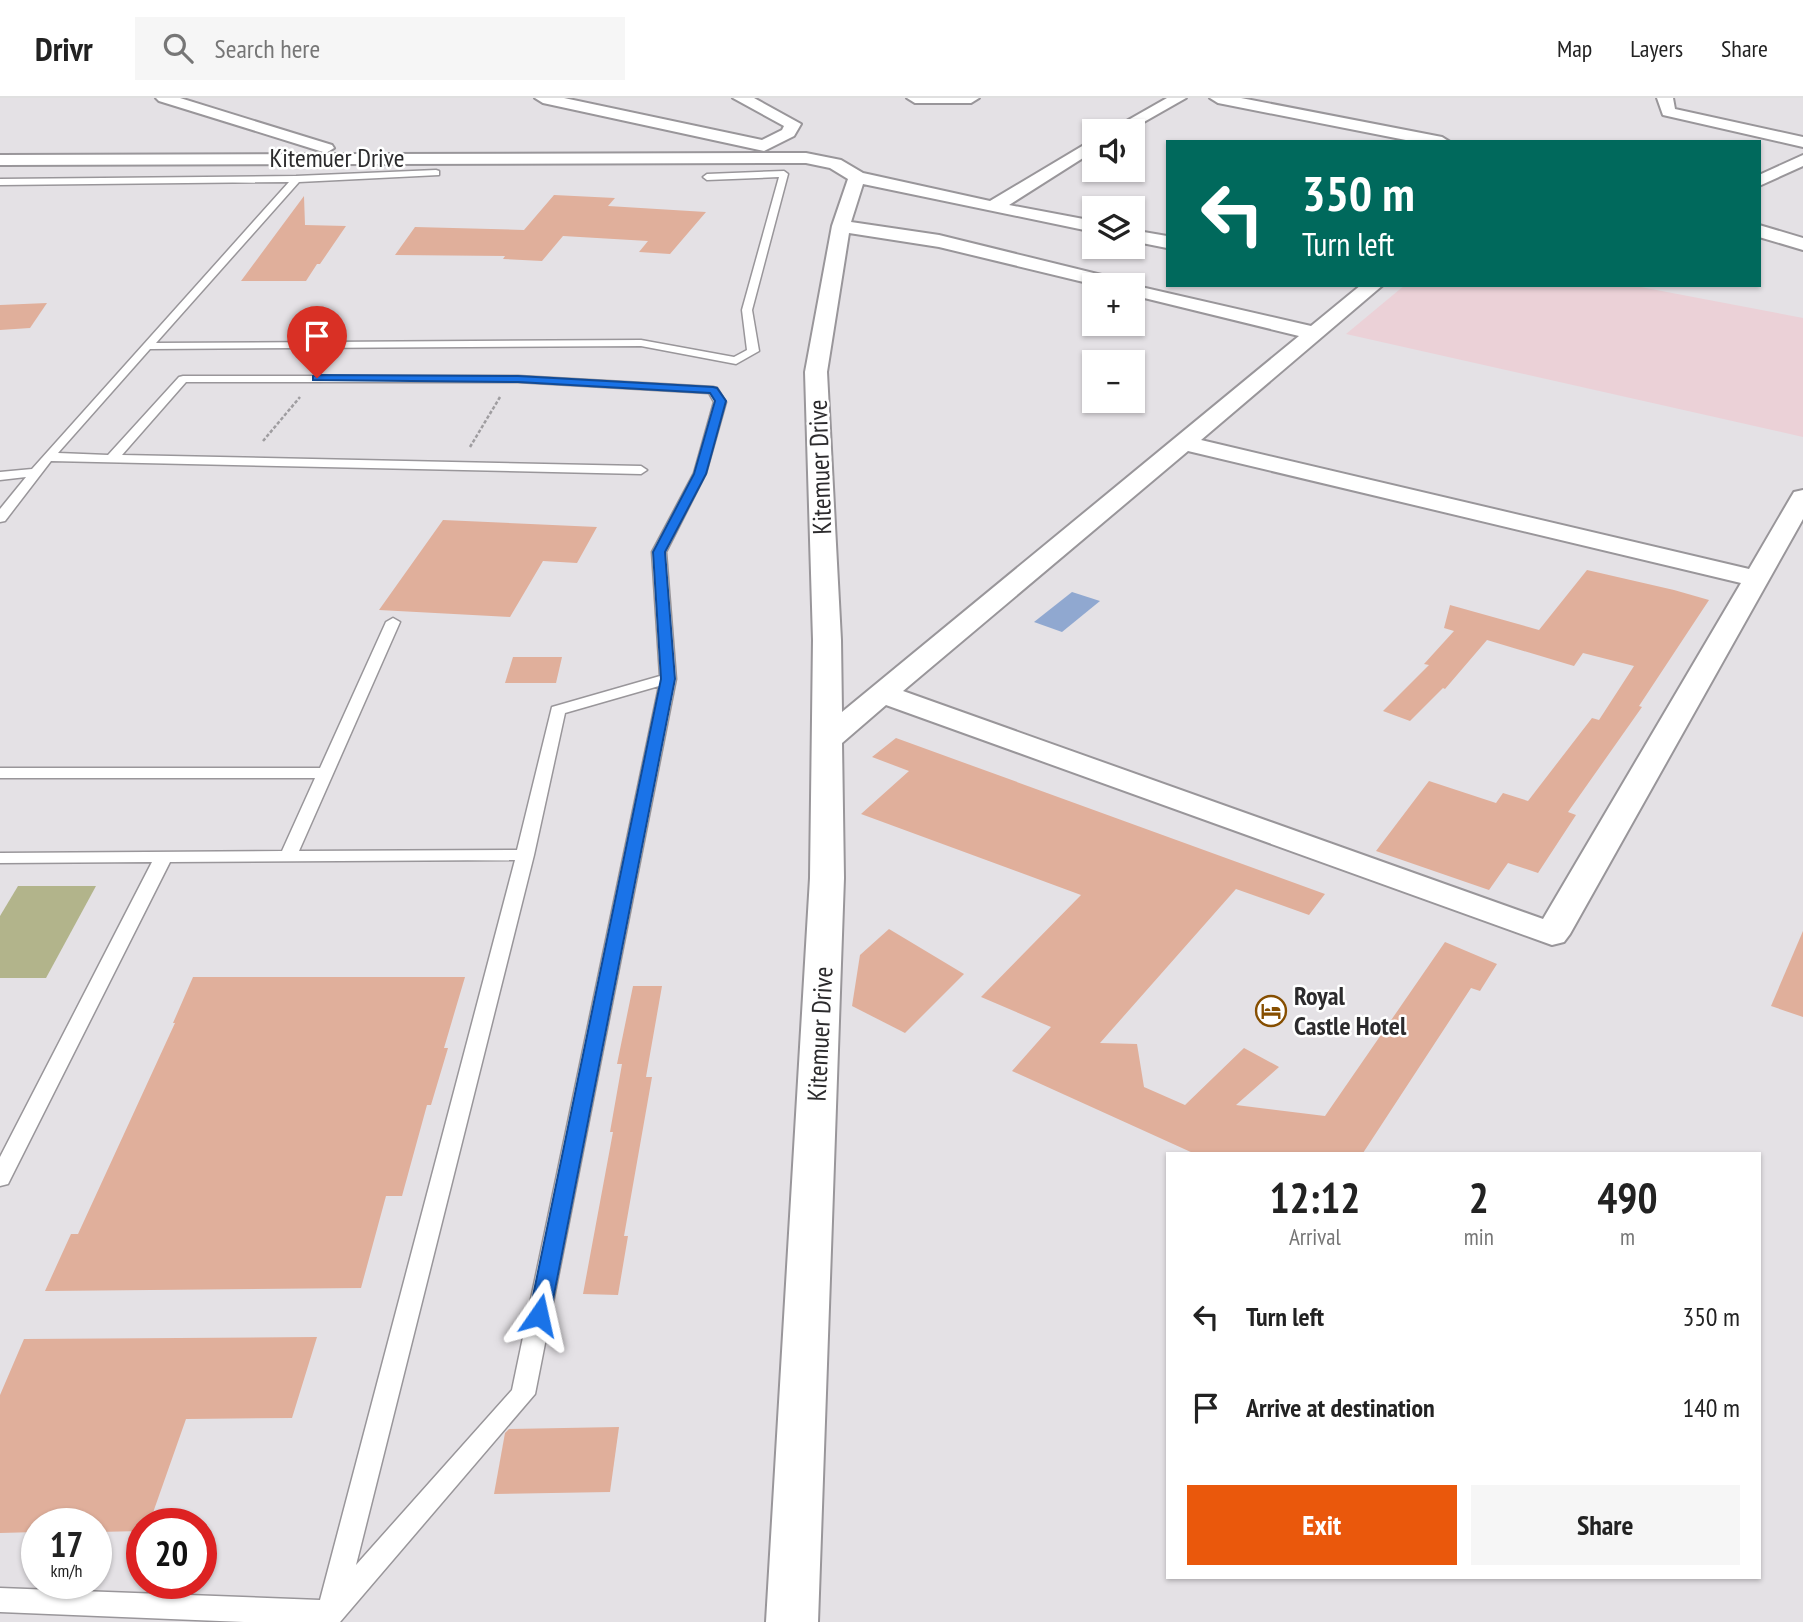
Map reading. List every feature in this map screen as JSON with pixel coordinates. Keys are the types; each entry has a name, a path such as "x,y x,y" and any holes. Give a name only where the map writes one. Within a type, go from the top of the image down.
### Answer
{"street":[{"path":"164,98 355,158"},
{"path":"543,98 764,146 806,158"},
{"path":"741,98 793,124 788,133 764,146"},
{"path":"915,98 971,98"},
{"path":"1139,119 1178,98"},
{"path":"1219,98 1432,140"},
{"path":"1665,98 1668,112 1803,142"},
{"path":"993,208 1082,152"},
{"name":"Kitemuer Drive","path":"0,160 806,158 835,164 857,177 841,226 816,372 827,640 827,878 792,1622"},
{"path":"1761,180 1803,160"},
{"path":"857,177 1082,226"},
{"path":"841,226 939,242 1082,276"},
{"path":"1761,232 1803,244"},
{"path":"1145,238 1166,242"},
{"path":"828,739 880,693 1186,443 1313,332 1370,287"},
{"path":"1145,292 1313,332"},
{"path":"1186,443 1755,578"},
{"path":"880,693 1552,934 1803,498"}],"lane":[{"path":"0,182 296,179 436,173"},
{"path":"148,346 641,343 736,361 753,351 747,310 784,174 707,177"},
{"path":"0,518 48,457 296,179"},
{"path":"112,458 183,379 512,379 713,390 720,401 700,474 659,552 668,679 523,1394 330,1613"},
{"path":"48,457 641,470"},
{"path":"0,476 37,472"},
{"path":"288,857 393,622"},
{"path":"330,1613 525,855 558,710 668,679"},
{"path":"0,773 326,773"},
{"path":"0,859 525,855"},
{"path":"0,1178 164,857"},
{"path":"0,1600 330,1613"}],"path":[{"path":"247,461 317,378"},
{"path":"459,466 512,379"}],"shaded area":[{"path":"1403,287 1640,287 1803,318 1803,437 1346,334"}],"green space":[{"path":"18,886 96,886 46,978 0,978 0,916"}],"water":[{"path":"1072,592 1100,601 1062,632 1034,622"}],"building":[{"path":"554,195 615,198 608,206 706,212 670,254 639,252 648,241 563,236 542,261 503,259 505,256 395,255 415,227 524,230"},
{"path":"304,196 305,225 346,226 320,264 317,264 306,281 241,281"},
{"path":"47,303 30,328 0,330 0,305"},
{"path":"443,520 597,527 577,563 543,561 510,617 379,610"},
{"path":"1587,570 1709,600 1639,706 1642,707 1568,812 1576,815 1538,873 1508,863 1489,890 1376,851 1429,781 1496,803 1503,793 1528,801 1592,718 1599,720 1634,666 1583,653 1574,666 1487,640 1445,689 1410,721 1383,711 1429,665 1424,664 1454,631 1444,628 1450,605 1539,630"},
{"path":"513,657 562,657 556,683 505,683"},
{"path":"896,738 1325,894 1309,915 1236,889 1100,1043 1137,1044 1144,1087 1185,1105 1244,1048 1279,1067 1236,1105 1325,1116 1445,942 1497,964 1480,991 1471,988 1364,1152 1191,1152 1012,1071 1051,1027 981,997 1081,895 861,814 909,771 872,757"},
{"path":"889,929 964,974 905,1033 852,1006 860,955"},
{"path":"1803,931 1803,1017 1771,1006"},
{"path":"193,977 465,977 444,1048 448,1048 431,1105 427,1105 402,1196 386,1196 361,1288 45,1291 71,1234 78,1234 175,1023"},
{"path":"633,986 662,986 646,1077 652,1077 624,1236 628,1236 618,1295 583,1294 613,1132 610,1132 622,1064 617,1064"},
{"path":"317,1337 292,1418 186,1419 155,1508 126,1508 126,1531 112,1532 112,1508 21,1508 21,1532 0,1533 0,1395 24,1339"},
{"path":"619,1427 610,1492 494,1494 505,1433 509,1429"}],"place":[{"name":"Royal Castle Hotel","path":"1271,1011"}],"route":[{"path":"317,378 518,379 713,390 720,401 700,474 659,552 668,679 539,1315"}]}
